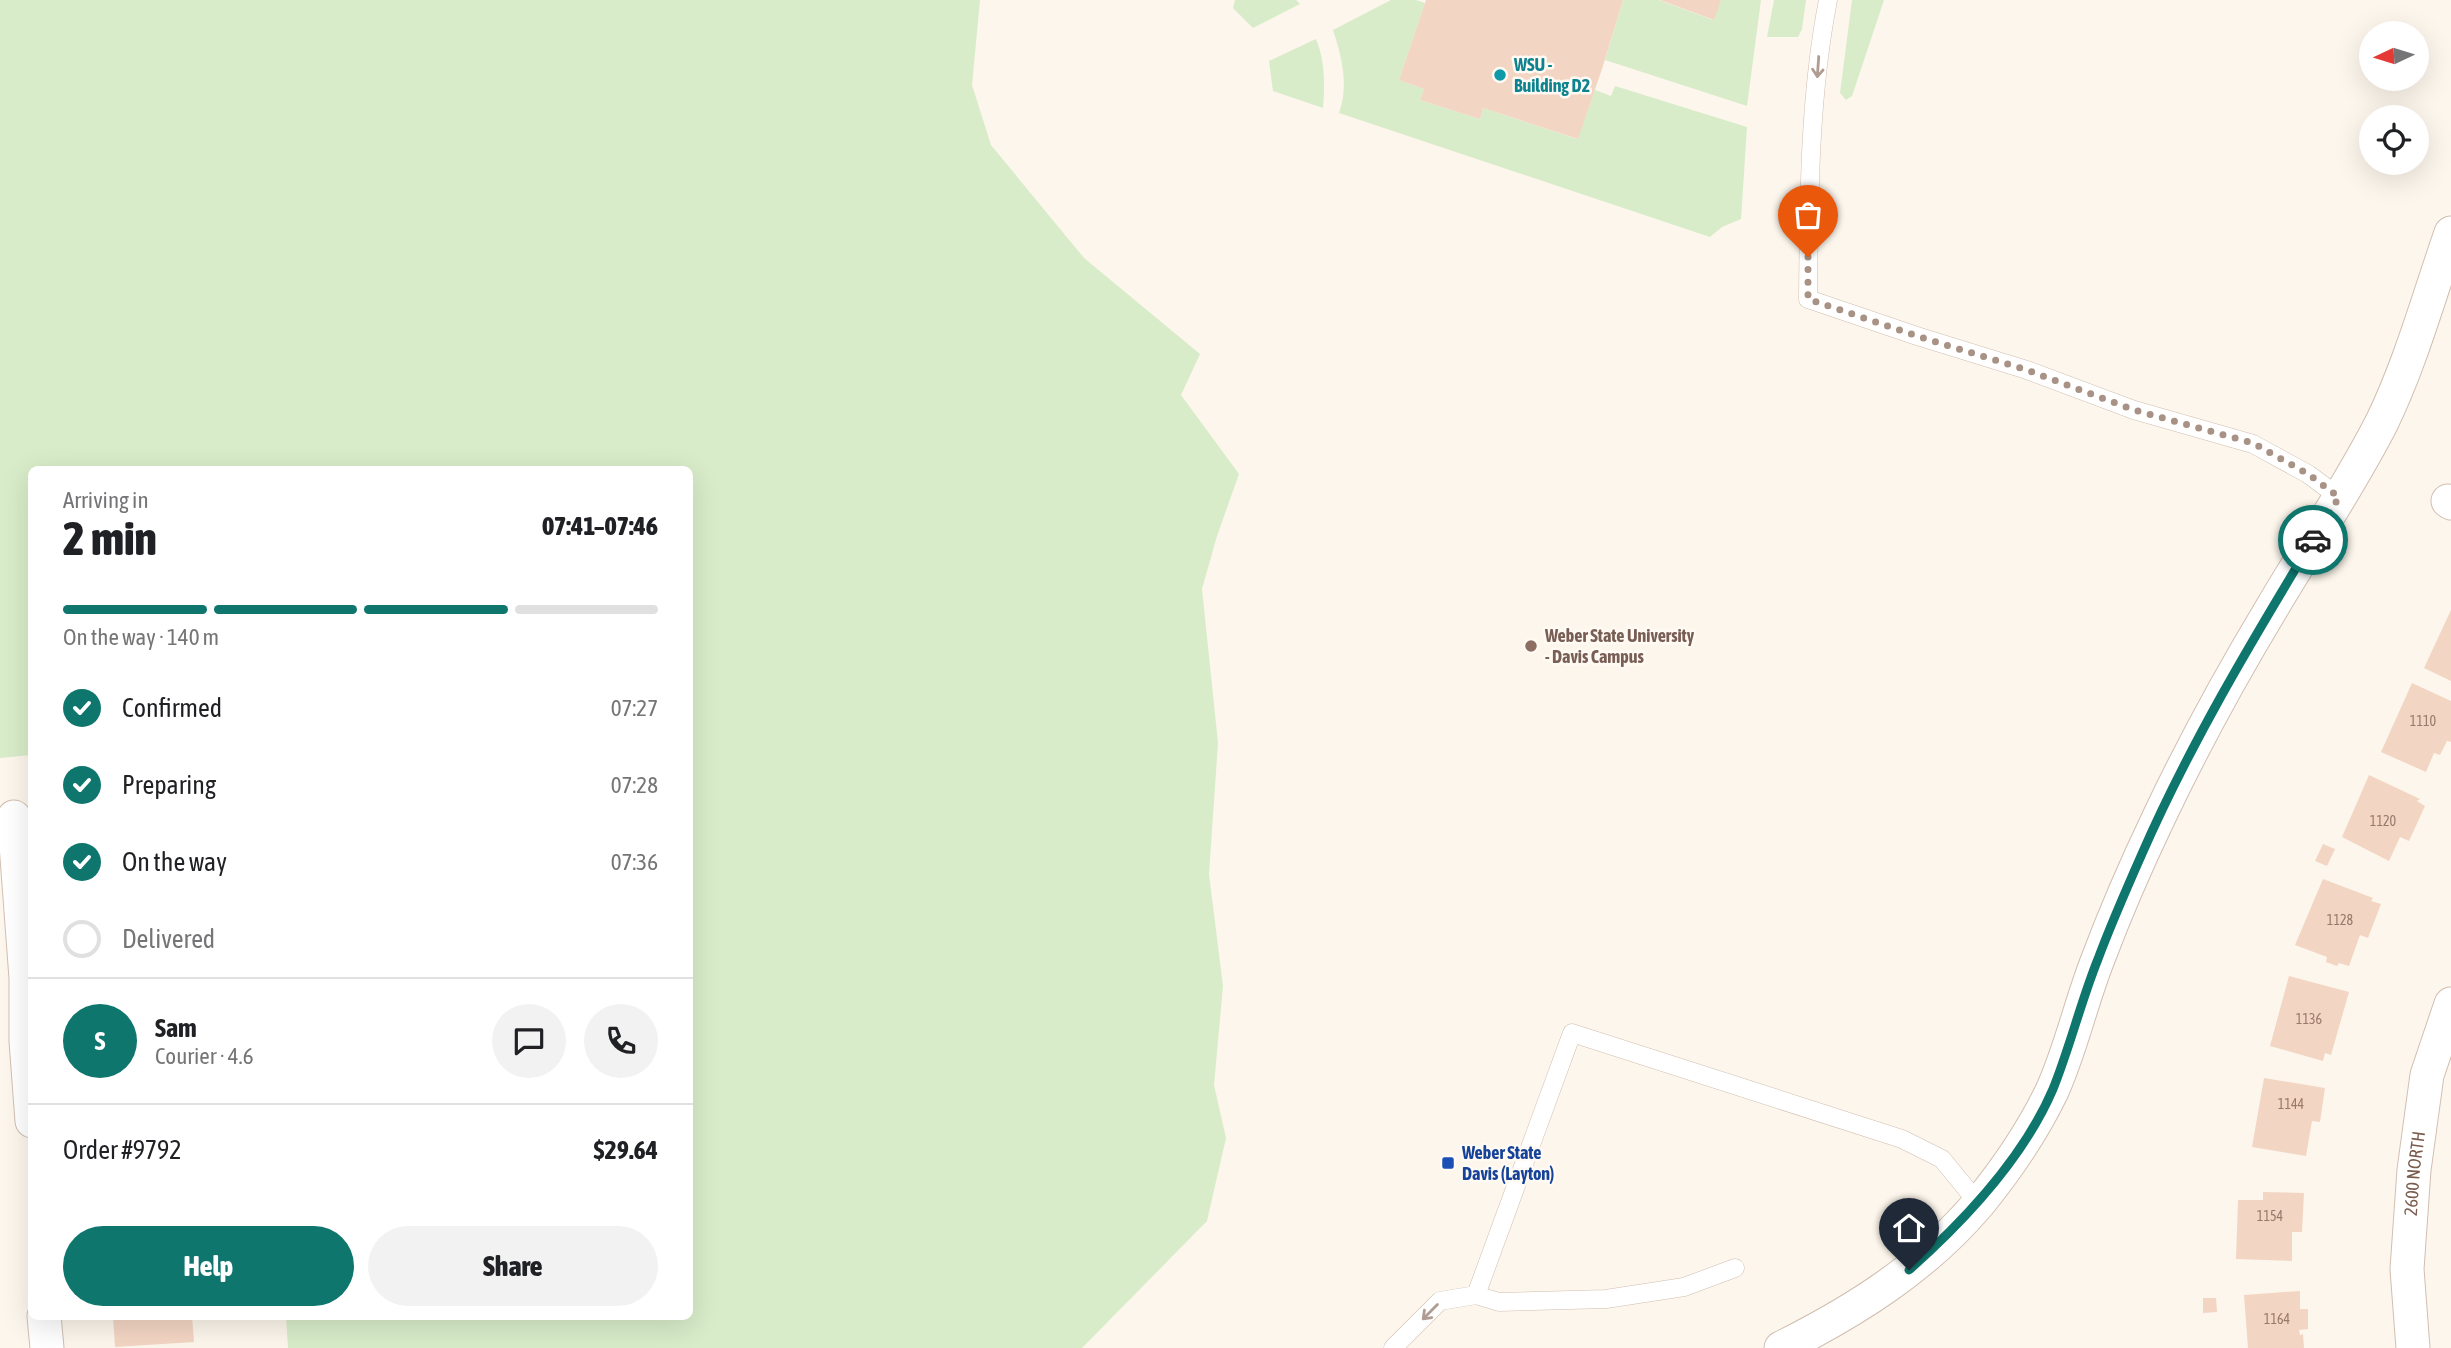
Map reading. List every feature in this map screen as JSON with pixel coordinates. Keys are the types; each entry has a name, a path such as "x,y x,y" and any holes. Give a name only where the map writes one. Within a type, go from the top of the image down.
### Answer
{"street":[{"path":"1781,1348 1839,1318 1909,1270 1978,1203 2025,1138 2052,1091 2097,959 2140,857 2198,740 2271,609 2382,421 2451,233"},
{"path":"14,817 26,978 13,1042 28,1104"},
{"name":"2600 NORTH","path":"2413,1348 2407,1269 2414,1170 2427,1075 2451,1004"},
{"path":"44,1320 47,1348"}],"lane":[{"path":"1828,0 1820,40 1809,186 1808,299 2027,370 2134,410 2253,443 2308,474 2339,497"},
{"path":"1476,1295 1572,1033 1902,1139 1942,1159 1978,1203"},
{"path":"1394,1348 1440,1301 1476,1295 1499,1302 1606,1299 1684,1287 1735,1268"}],"green space":[{"path":"0,0 980,0 972,85 991,145 1084,258 1200,354 1181,395 1239,474 1202,589 1218,743 1209,874 1223,986 1214,1085 1226,1138 1207,1221 1082,1348 288,1348 286,1320 693,1320 693,466 28,466 28,755 0,758"},
{"path":"1235,0 1296,0 1300,4 1253,28 1233,8"},
{"path":"1391,0 1416,0 1425,3 1399,80 1424,89 1420,100 1480,119 1483,108 1577,139 1595,90 1611,96 1615,86 1747,127 1741,219 1722,227 1710,237 1339,113 1344,82 1333,30"},
{"path":"1623,0 1659,0 1713,20 1721,0 1761,0 1747,106 1605,60"},
{"path":"1774,0 1806,0 1802,29 1798,37 1767,37"},
{"path":"1852,0 1884,0 1852,96 1846,100 1840,93"},
{"path":"1316,39 1324,73 1323,108 1273,91 1269,61"}],"building":[{"name":"WSU - Building D2","path":"1426,0 1623,0 1578,139 1483,108 1480,119 1420,100 1424,89 1399,80"},
{"path":"1660,0 1721,0 1714,20"},
{"path":"2451,610 2451,681 2424,668"},
{"path":"2412,683 2451,701 2451,742 2447,741 2440,755 2434,753 2426,772 2381,752"},
{"path":"2369,775 2420,799 2417,801 2425,806 2409,841 2400,837 2389,861 2342,837"},
{"path":"2323,844 2335,849 2327,866 2315,861"},
{"path":"2323,879 2373,898 2371,901 2381,904 2368,938 2360,935 2349,966 2326,962 2327,957 2295,945"},
{"path":"2289,976 2349,992 2331,1055 2325,1053 2323,1061 2270,1046"},
{"path":"2264,1078 2325,1088 2320,1122 2312,1121 2306,1156 2252,1147"},
{"path":"2263,1192 2304,1193 2302,1232 2292,1232 2292,1261 2236,1259 2238,1200 2263,1200"},
{"path":"2300,1291 2300,1309 2308,1309 2308,1329 2299,1330 2300,1335 2303,1334 2304,1348 2248,1348 2244,1295"},
{"path":"2203,1298 2216,1298 2217,1312 2203,1313"},
{"path":"113,1320 192,1320 194,1342 115,1347"}],"way so far":[{"path":"1808,257 1808,299 2027,370 2134,410 2253,443 2308,474 2339,497 2313,540"}],"place":[{"name":"WSU - Building D2","path":"1500,75"},
{"name":"Weber State University - Davis Campus","path":"1531,646"},
{"name":"Weber State Davis (Layton)","path":"1448,1163"}],"route":[{"path":"1909,1270 1938,1245 1978,1203 2025,1138 2052,1091 2097,959 2140,857 2198,740 2313,540"}]}
